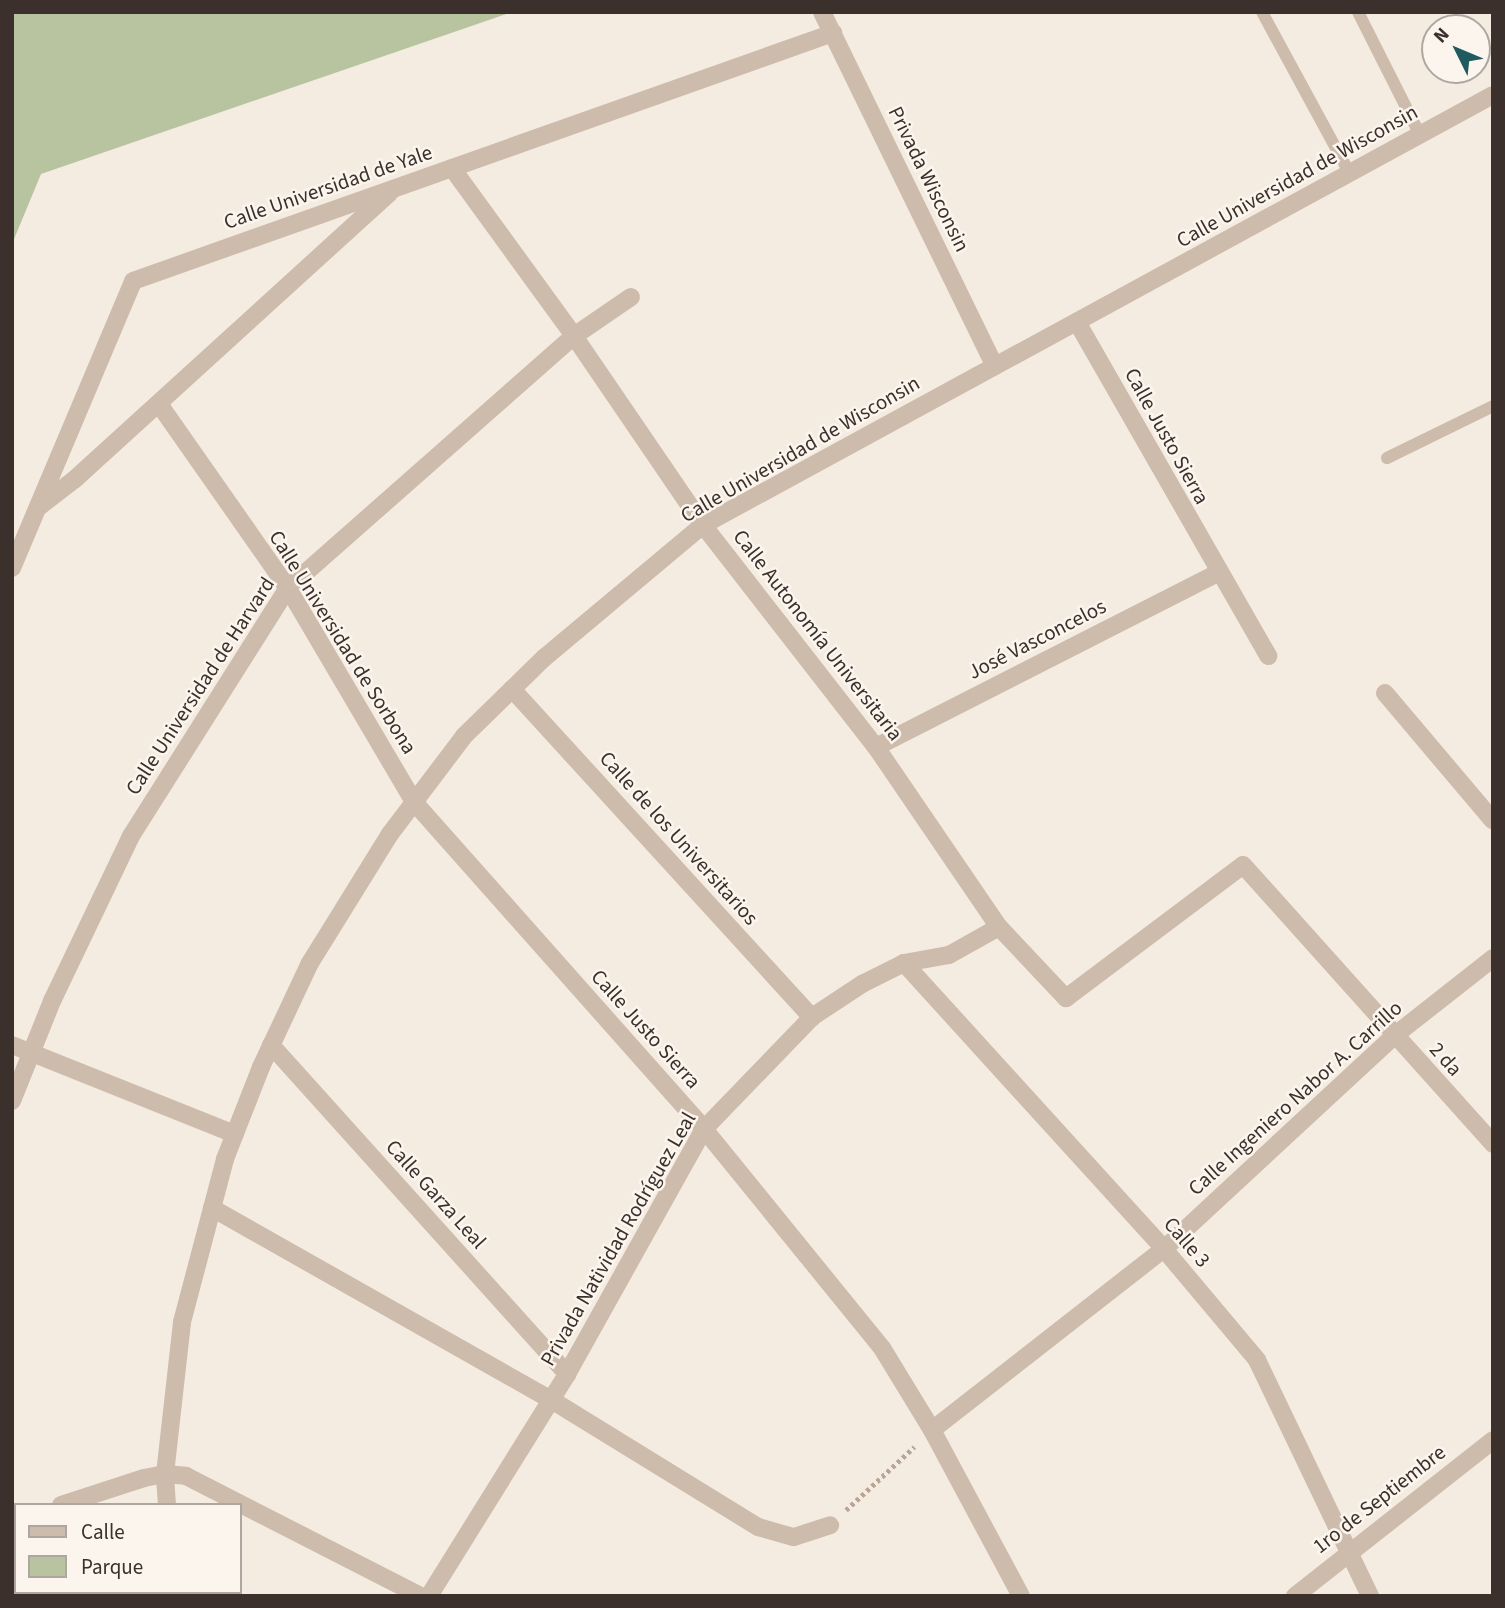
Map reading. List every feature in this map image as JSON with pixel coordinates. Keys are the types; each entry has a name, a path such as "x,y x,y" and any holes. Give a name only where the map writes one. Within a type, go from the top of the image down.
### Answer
{"street":[{"name":"Privada Wisconsin","path":"822,12 995,366"},
{"name":"Calle Universidad de Yale","path":"12,568 132,281 833,33"},
{"name":"Calle Universidad de Wisconsin","path":"167,1503 165,1474 181,1322 235,1134 271,1045 310,963 390,834 464,736 544,658 703,525 1493,95"},
{"name":"Calle Autonomía Universitaria","path":"452,168 574,336 703,525 876,747 999,927"},
{"path":"37,508 75,479 159,404 395,188"},
{"name":"Calle Universidad de Harvard","path":"12,1101 52,1001 131,836 288,588 574,336 631,297"},
{"name":"Calle Justo Sierra","path":"1077,322 1218,573 1268,656"},
{"name":"Calle Universidad de Sorbona","path":"159,404 288,588 414,802"},
{"name":"José Vasconcelos","path":"876,747 1218,573"},
{"name":"Calle de los Universitarios","path":"512,689 812,1017"},
{"path":"1385,693 1493,821"},
{"name":"Calle Justo Sierra","path":"414,802 704,1129 882,1348 932,1430 1021,1596"},
{"name":"2 da","path":"999,927 1066,998 1243,865 1493,1144"},
{"name":"Privada Natividad Rodríguez Leal","path":"429,1596 567,1374 704,1129 812,1017 862,984 904,963 949,955 999,927"},
{"name":"Calle Ingeniero Nabor A. Carrillo","path":"932,1430 1164,1249 1394,1036 1493,958"},
{"name":"Calle 3","path":"904,963 1164,1249 1257,1360 1370,1596"},
{"path":"12,1045 235,1134"},
{"name":"Calle Garza Leal","path":"271,1045 567,1374"},
{"path":"212,1208 550,1399 758,1527 794,1536 830,1525"},
{"name":"1ro de Septiembre","path":"1295,1596 1493,1440"},
{"path":"68,1503 165,1474 186,1476 239,1503"},
{"path":"242,1505 420,1596"}],"lane":[{"path":"1262,12 1350,174"},
{"path":"1358,12 1420,135"},
{"path":"1387,458 1493,406"}],"path":[{"path":"830,1525 932,1430"}],"green space":[{"path":"12,12 512,12 41,174 12,244"}]}
